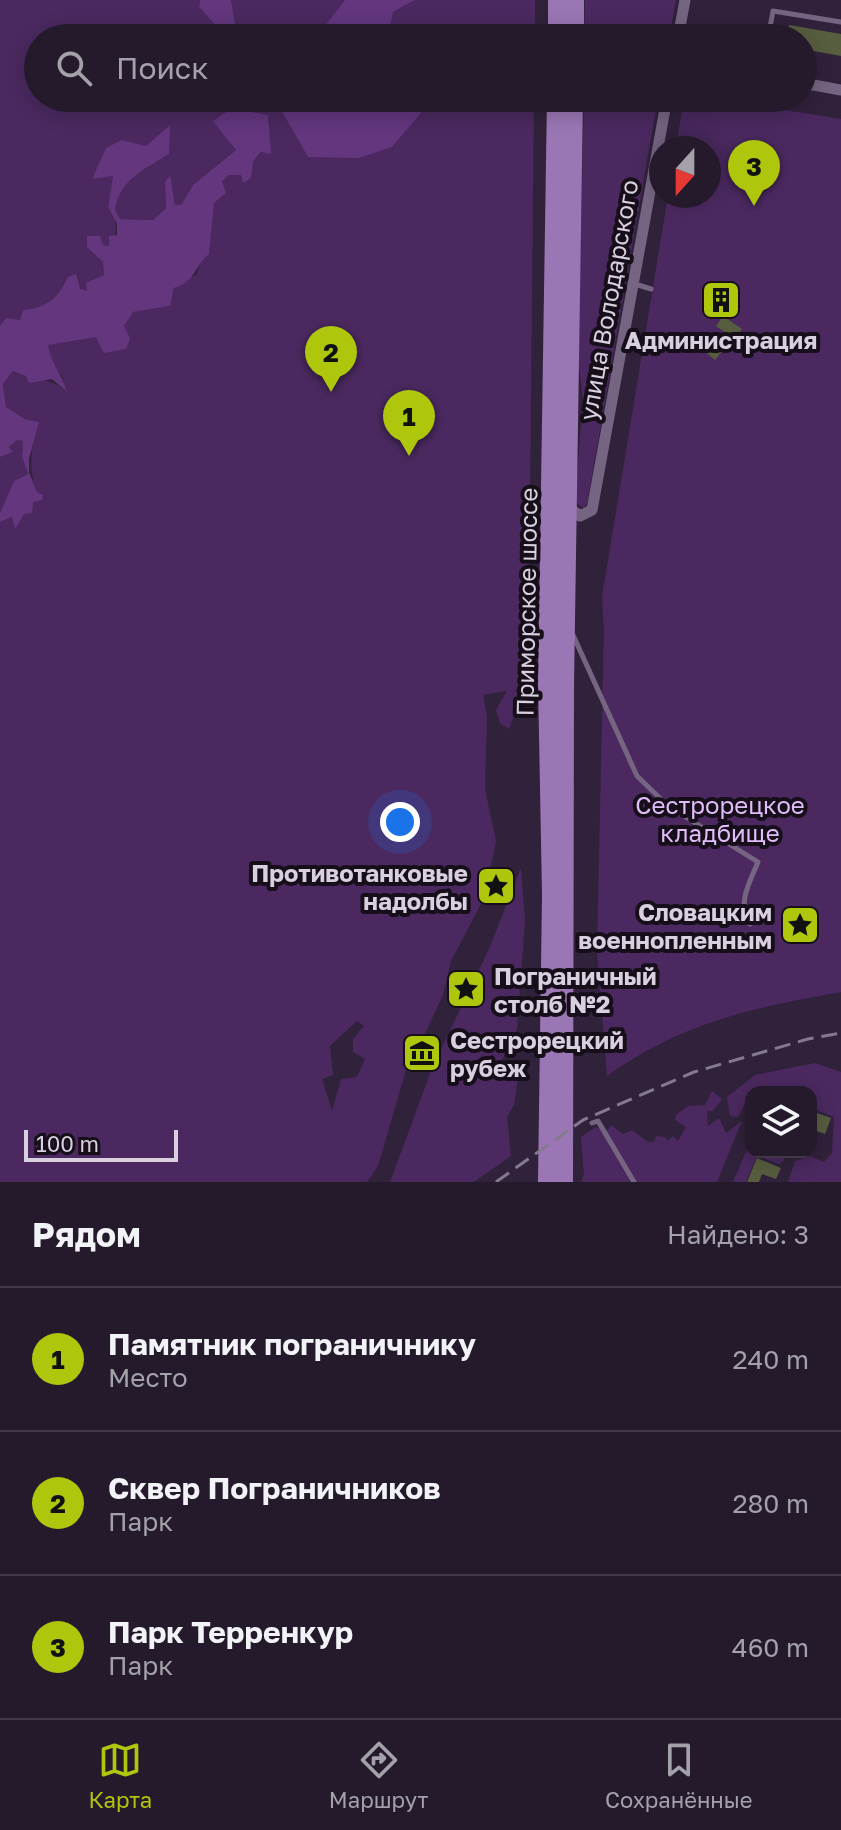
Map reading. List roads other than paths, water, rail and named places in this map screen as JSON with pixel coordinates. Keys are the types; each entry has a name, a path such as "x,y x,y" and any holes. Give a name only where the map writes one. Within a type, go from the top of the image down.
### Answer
{"highway":[{"path":"558,0 558,24"},
{"path":"574,0 574,24"},
{"name":"Приморское шоссе","path":"557,112 548,681 557,1105"},
{"name":"Приморское шоссе","path":"557,1105 573,112"},
{"path":"548,1182 557,1105"},
{"path":"557,1105 563,1182"}],"street":[{"path":"681,24 685,0"},
{"path":"817,86 841,90"},
{"name":"улица Володарского","path":"568,507 580,516 592,510 665,112"}],"lane":[{"path":"771,24 773,11 841,22"},
{"path":"634,283 651,289"},
{"path":"566,617 637,776 668,806 758,862 745,893 742,910 750,924"},
{"path":"592,1123 598,1121 634,1182"}],"railway":[{"path":"496,1182 583,1120 694,1072 808,1039 841,1033"}],"place":[{"name":"Парк Терренкур","path":"754,206"},
{"name":"Администрация","path":"721,300"},
{"name":"Сквер Пограничников","path":"331,392"},
{"name":"Памятник пограничнику","path":"409,456"},
{"name":"Противотанковые надолбы","path":"496,886"},
{"name":"Словацким военнопленным","path":"800,925"},
{"name":"Пограничный столб №2","path":"466,989"},
{"name":"Сестрорецкий рубеж","path":"422,1053"}],"park label":[{"name":"Сестрорецкое кладбище","path":"720,818"}]}
